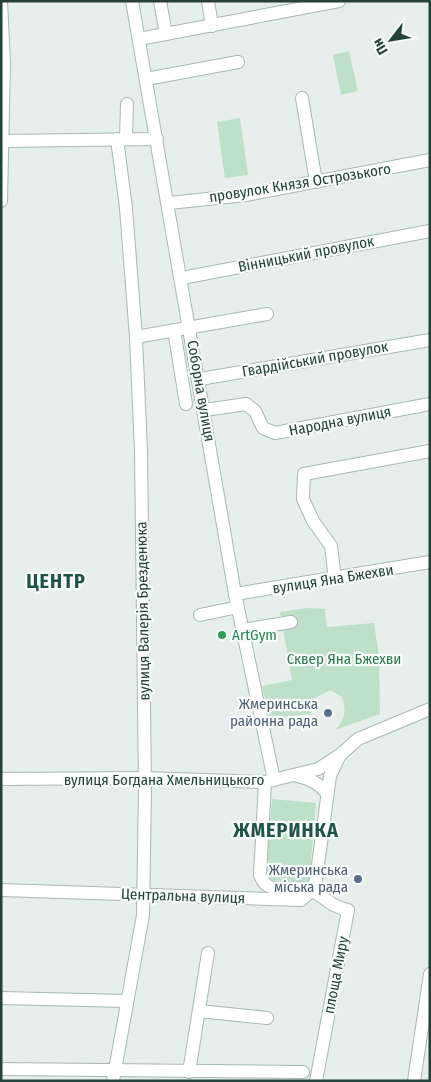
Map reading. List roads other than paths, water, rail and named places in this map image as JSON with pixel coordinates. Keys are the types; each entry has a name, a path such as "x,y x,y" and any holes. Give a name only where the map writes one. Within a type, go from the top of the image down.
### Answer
{"street":[{"path":"1,1 4,62 1,201"},
{"name":"Соборна вулиця","path":"132,1 200,379 235,594 270,781 260,875 263,883 270,888 312,890"},
{"path":"160,1 166,34"},
{"path":"208,1 212,26"},
{"path":"139,39 339,1"},
{"path":"146,79 238,62"},
{"path":"302,98 316,182"},
{"name":"вулиця Валерія Брезденюка","path":"114,1076 143,915 144,894 145,778 142,470 136,337 122,139 127,104"},
{"path":"1,141 157,139"},
{"name":"провулок Князя Острозького","path":"169,203 246,195 430,160"},
{"name":"Вінницький провулок","path":"182,278 430,231"},
{"path":"136,337 267,314"},
{"path":"174,330 186,404"},
{"name":"Гвардійський провулок","path":"200,379 430,340"},
{"name":"Народна вулиця","path":"205,410 246,404 255,411 263,428 275,433 430,404"},
{"path":"335,579 331,546 313,521 303,499 304,474 430,451"},
{"name":"вулиця Яна Бжехви","path":"235,594 430,562"},
{"path":"200,615 238,608"},
{"path":"243,630 291,622"},
{"name":"вулиця Богдана Хмельницького","path":"1,779 145,778 270,781 297,776 318,769 340,755 358,739 430,709"},
{"path":"312,890 316,880 330,776 340,755"},
{"path":"297,776 311,780 323,787 327,794"},
{"name":"Центральна вулиця","path":"1,890 301,900 312,890"},
{"name":"площа Миру","path":"312,890 324,901 335,907 348,910 316,1081"},
{"path":"189,1072 208,952"},
{"path":"414,1081 430,974"},
{"path":"1,998 127,1000"},
{"path":"199,1011 267,1018"},
{"path":"1,1069 114,1076 189,1072 303,1072"}],"place":[{"name":"ArtGym","path":"222,635"},
{"name":"Жмеринська районна рада","path":"328,713"},
{"name":"Жмеринська міська рада","path":"358,879"}],"district":[{"name":"ЦЕНТР","path":"56,581"},
{"name":"ЖМЕРИНКА","path":"286,830"}],"park label":[{"name":"Сквер Яна Бжехви","path":"344,659"}]}
